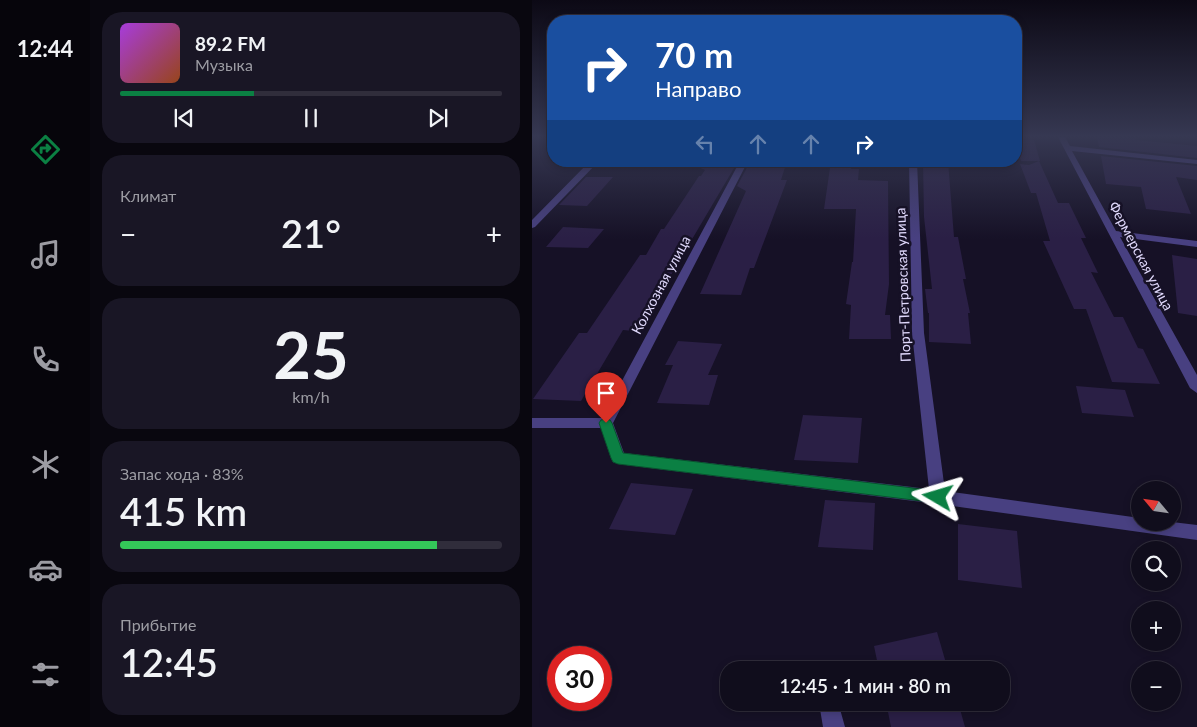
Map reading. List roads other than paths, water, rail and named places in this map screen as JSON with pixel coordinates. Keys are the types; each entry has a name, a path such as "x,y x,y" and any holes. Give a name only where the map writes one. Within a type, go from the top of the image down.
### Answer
{"street":[{"path":"532,225 585,171"},
{"name":"Колхозная улица","path":"606,423 739,171"},
{"name":"Порт-Петровская улица","path":"913,171 918,333 938,497"},
{"name":"Фермерская улица","path":"1080,171 1196,388"},
{"path":"1114,233 1196,244"},
{"path":"532,423 606,423 618,458 938,497 1196,533"}]}
